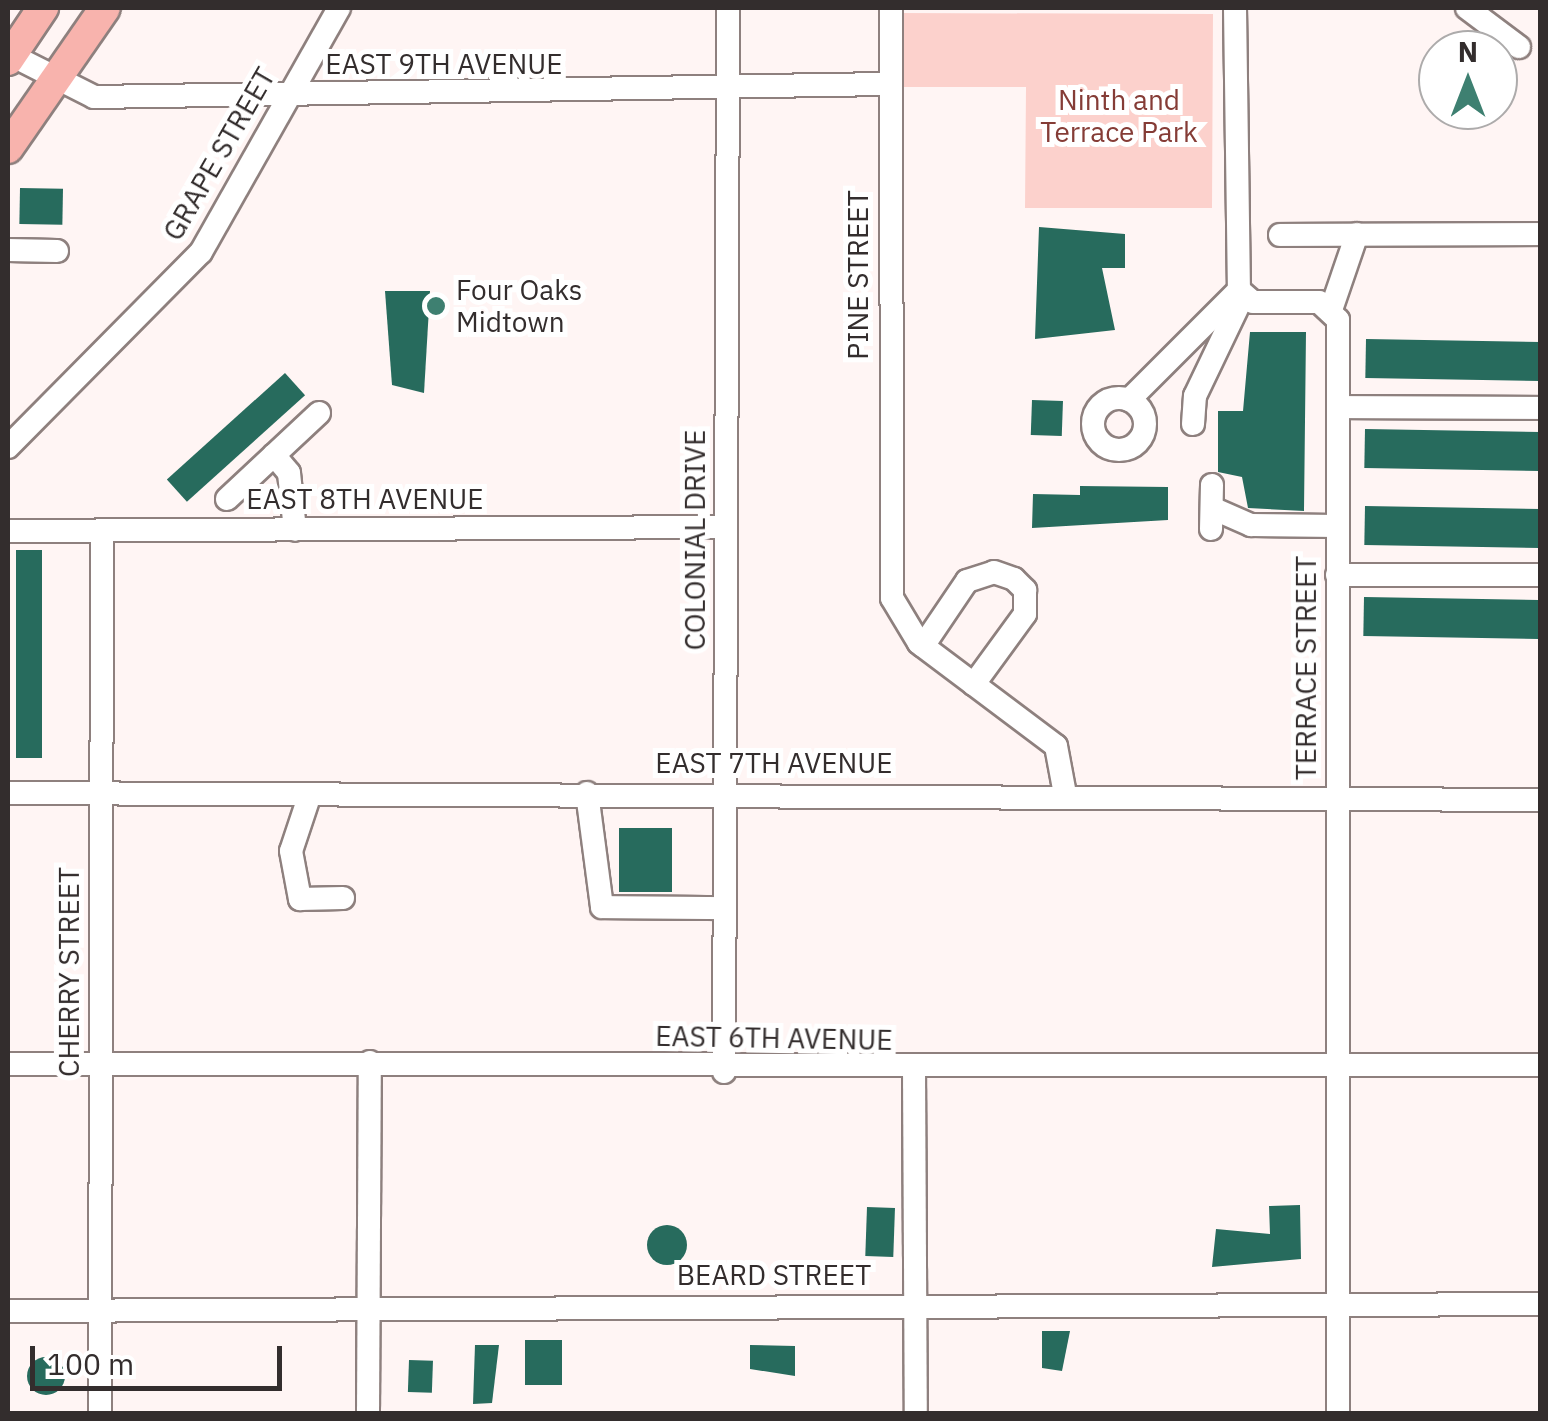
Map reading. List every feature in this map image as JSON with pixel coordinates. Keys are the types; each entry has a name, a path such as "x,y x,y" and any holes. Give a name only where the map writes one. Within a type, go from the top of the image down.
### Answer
{"main road":[{"path":"9,57 44,8"},
{"path":"8,148 105,8"}],"street":[{"name":"GRAPE STREET","path":"8,447 201,252 339,8"},
{"name":"COLONIAL DRIVE","path":"724,1072 728,8"},
{"name":"PINE STREET","path":"891,8 888,543 892,598 923,646"},
{"path":"1193,424 1195,396 1241,293 1235,8"},
{"path":"1467,8 1519,47"},
{"name":"EAST 9TH AVENUE","path":"9,57 54,82 94,96 889,84"},
{"path":"1280,234 1540,234"},
{"path":"1241,293 1332,307 1357,234"},
{"path":"8,250 56,251"},
{"path":"1128,400 1241,293"},
{"name":"TERRACE STREET","path":"1332,307 1338,407 1338,1414"},
{"path":"1338,407 1540,408"},
{"path":"227,499 320,414"},
{"path":"274,455 289,474 294,530"},
{"path":"1212,507 1251,524 1337,526"},
{"name":"EAST 8TH AVENUE","path":"8,531 724,526"},
{"name":"CHERRY STREET","path":"100,1414 102,531"},
{"path":"974,684 1025,614 1025,590 1014,579 994,572 967,581 923,646 1056,746 1065,794"},
{"path":"1336,576 1540,575"},
{"name":"EAST 7TH AVENUE","path":"8,793 725,792 1540,800"},
{"path":"588,793 602,907 725,908"},
{"path":"310,794 291,852 300,899 343,898"},
{"name":"EAST 6TH AVENUE","path":"8,1064 555,1059 724,1072 1540,1066"},
{"path":"368,1414 370,1062"},
{"path":"914,1070 916,1414"},
{"name":"BEARD STREET","path":"8,1311 1338,1301 1540,1304"}],"green space":[{"name":"Ninth and Terrace Park","path":"898,13 1213,14 1212,208 1025,208 1026,87 898,87"}],"building":[{"path":"20,188 63,189 62,225 19,224"},
{"path":"1039,227 1125,234 1125,268 1102,268 1115,330 1035,339"},
{"path":"385,291 430,291 424,393 392,385"},
{"path":"1250,332 1306,332 1304,511 1248,508 1242,477 1218,472 1218,411 1243,411"},
{"path":"1366,339 1540,342 1539,381 1365,378"},
{"path":"285,373 305,395 187,502 167,479"},
{"path":"1032,400 1063,401 1062,436 1031,435"},
{"path":"1365,429 1540,432 1539,471 1364,468"},
{"path":"1080,486 1168,487 1168,520 1032,528 1033,494 1080,495"},
{"path":"1365,506 1540,509 1539,548 1364,545"},
{"path":"16,550 42,550 42,758 16,758"},
{"path":"1364,597 1539,600 1538,639 1363,636"},
{"path":"619,828 672,828 672,892 619,892"},
{"path":"1300,1205 1301,1259 1212,1267 1216,1229 1270,1234 1269,1206"},
{"path":"867,1207 895,1208 893,1257 865,1256"},
{"path":"667,1225 681,1231 687,1245 681,1259 667,1265 653,1259 647,1245 653,1231"},
{"path":"1042,1331 1070,1331 1062,1371 1042,1368"},
{"path":"525,1340 562,1340 562,1385 525,1385"},
{"path":"475,1345 499,1345 492,1403 473,1404"},
{"path":"750,1345 795,1346 795,1376 750,1369"},
{"path":"46,1357 59,1363 65,1376 59,1389 46,1395 33,1389 27,1376 33,1363"},
{"path":"409,1360 433,1361 432,1393 408,1392"}],"place":[{"name":"Four Oaks Midtown","path":"436,306"}]}
